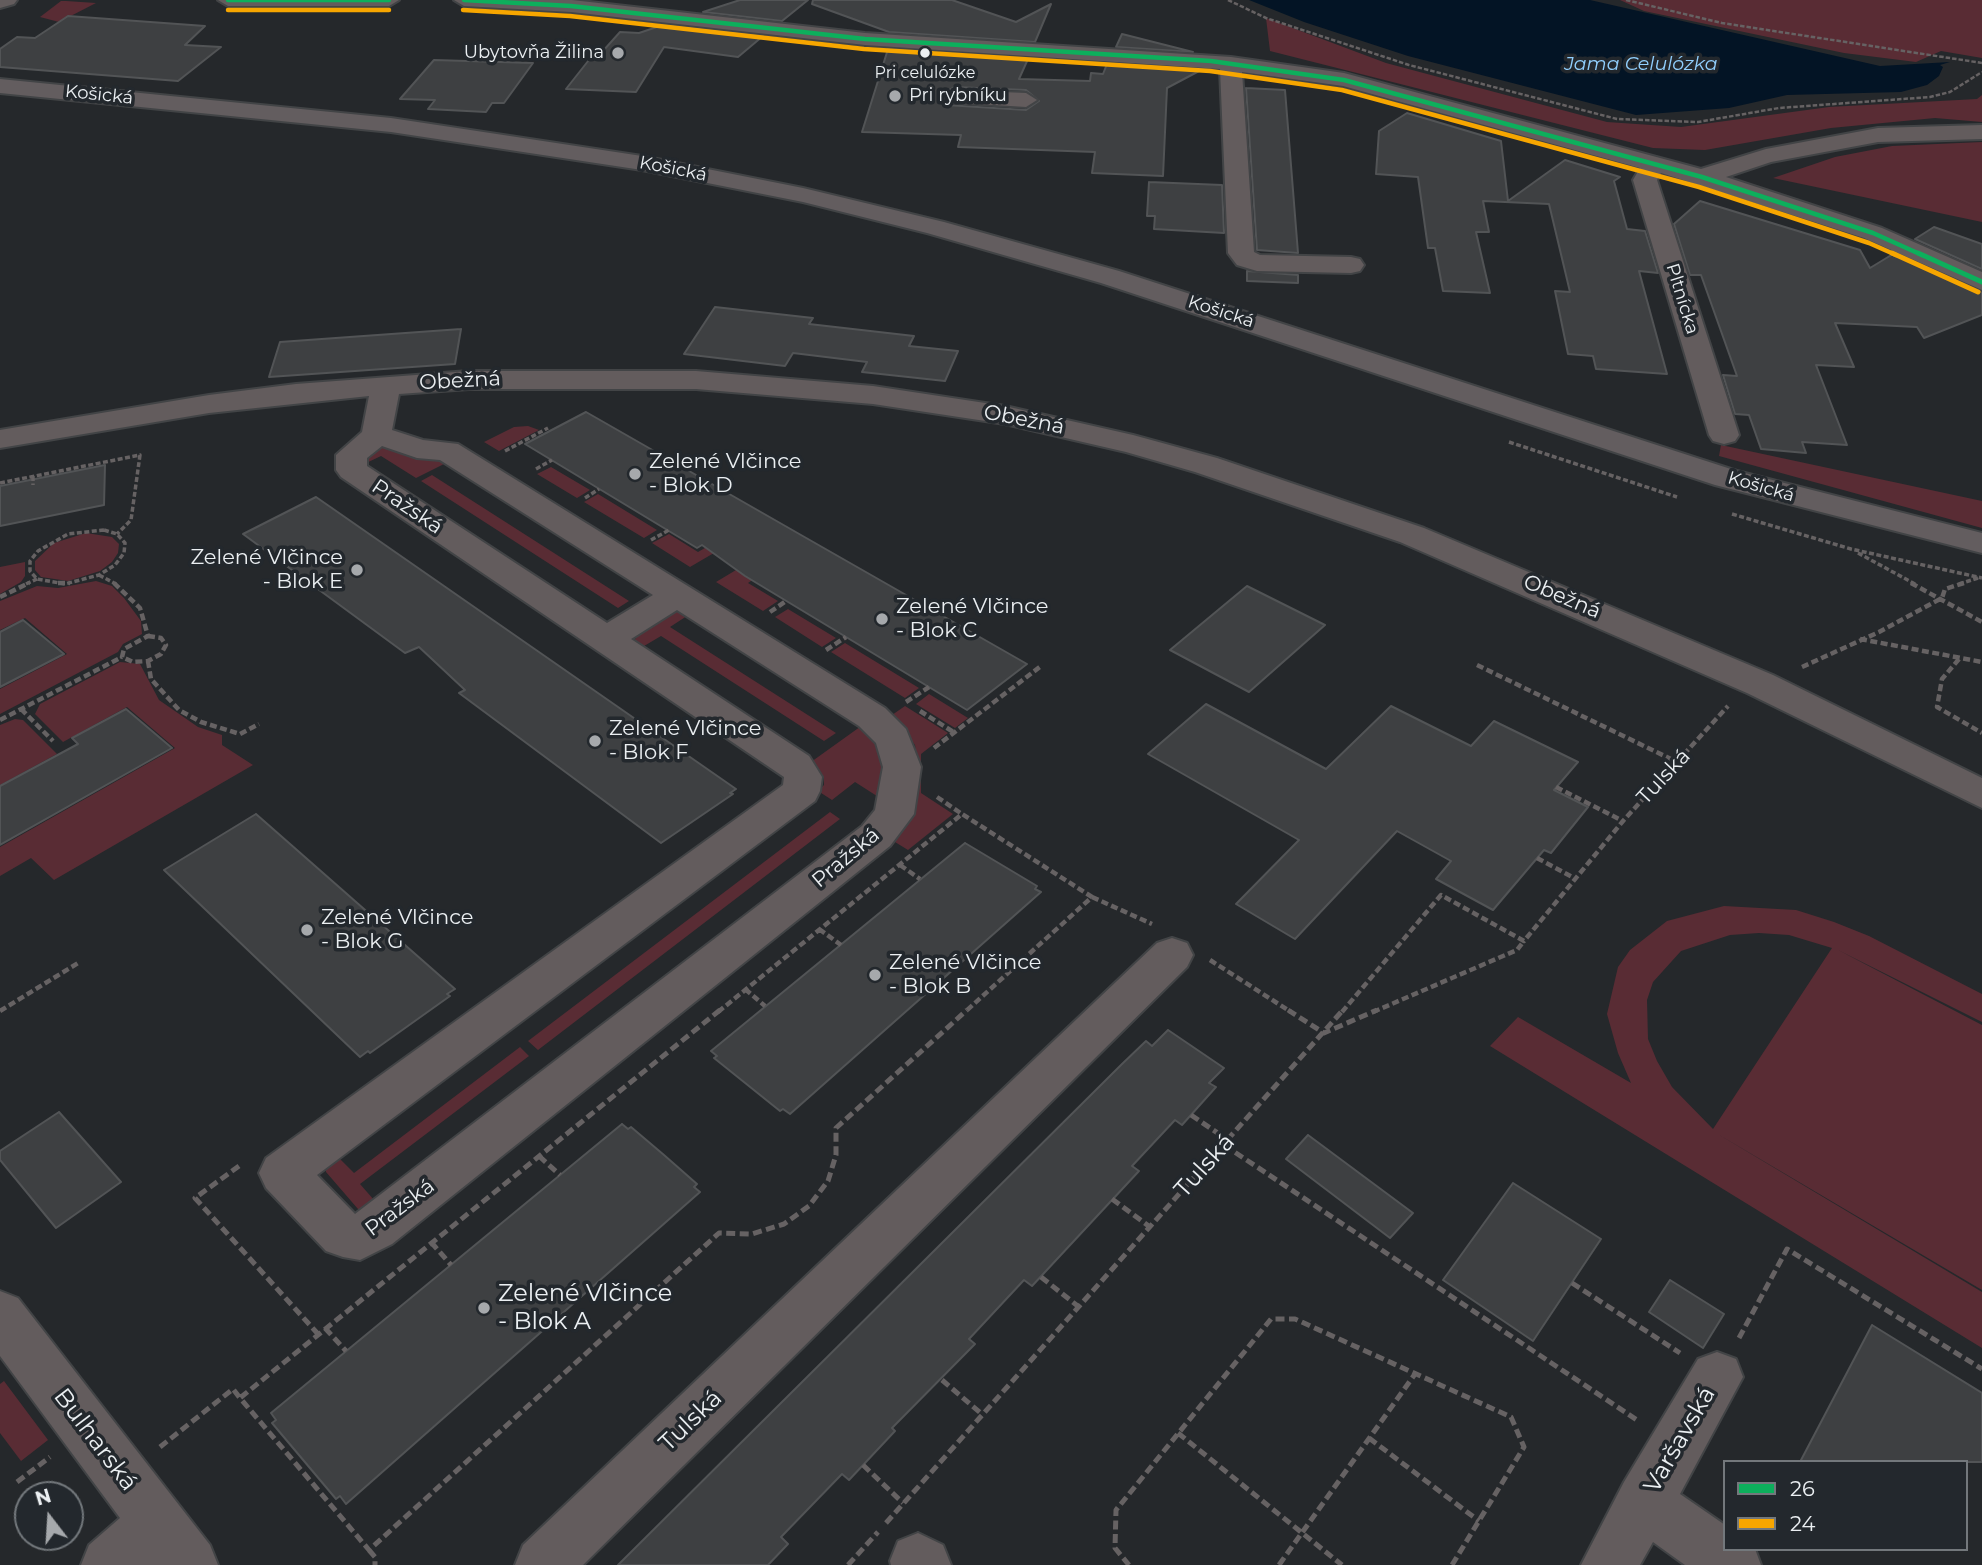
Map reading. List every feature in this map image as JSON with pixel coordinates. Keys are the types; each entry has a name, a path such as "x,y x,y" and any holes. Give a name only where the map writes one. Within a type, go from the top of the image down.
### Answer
{"main road":[{"name":"Košická","path":"0,86 391,124 690,172 935,227 1197,304 1668,461 1858,514 1982,544"},
{"name":"Košická","path":"0,104 378,134 447,135"}],"street":[{"path":"0,2 7,0"},
{"path":"228,0 390,0"},
{"path":"464,0 619,5 665,16 865,39 1231,63 1344,80 1702,177 1873,233 1982,282"},
{"path":"665,16 689,0"},
{"path":"1231,63 1241,253 1246,259 1257,263 1351,265"},
{"path":"954,97 1026,100"},
{"path":"1702,177 1766,156 1830,143 1915,132 1982,132"},
{"name":"Pltnícka","path":"1654,164 1645,180 1724,435"},
{"name":"Obežná","path":"0,439 209,404 386,385 536,379 696,380 873,395 1069,429 1277,487 1412,535 1760,684 1982,793"},
{"path":"376,436 386,385"},
{"name":"Pražská","path":"376,436 417,449 447,451 677,595 872,717 893,738 902,767 887,850 375,1228 359,1238 343,1235 283,1173 801,791 803,777 796,765 352,470 351,455 376,436"},
{"path":"606,639 677,595"},
{"name":"Tulská","path":"543,1565 1177,946"},
{"name":"Bulharská","path":"0,1315 174,1544"},
{"name":"Varšavská","path":"1609,1565 1717,1377"},
{"name":"Varšavská","path":"1644,1502 1733,1565"},
{"path":"108,1565 174,1544"}],"path":[{"path":"1228,0 1266,18 1409,65 1617,119 1698,122 1779,108 1930,97 1950,92 1982,72"},
{"path":"1626,0 1722,23 1982,63"},
{"path":"1504,441 1686,500"},
{"path":"0,482 140,455 131,520 117,534"},
{"path":"529,472 552,460"},
{"path":"33,476 33,485"},
{"path":"578,502 600,489"},
{"path":"1724,512 1852,549 1982,578"},
{"path":"0,597 37,579 65,584 99,575 115,565 124,553 125,542 117,534 87,530 51,541 30,561 30,571 37,579"},
{"path":"644,543 669,530"},
{"path":"1852,549 1982,622"},
{"path":"99,575 116,584 140,608 148,636"},
{"path":"1807,662 1879,632 1942,598 1945,589 1961,581 1982,578"},
{"path":"764,617 786,601"},
{"path":"0,720 122,657 124,649 134,641 148,636 161,638 166,645 161,654 148,661 133,662 122,657"},
{"path":"823,653 846,637"},
{"path":"1859,639 1982,663"},
{"path":"1960,658 1942,679 1937,707 1982,733"},
{"path":"148,661 151,679 179,710 201,722 240,734 259,724"},
{"path":"1477,665 1678,762"},
{"path":"928,753 1041,666"},
{"name":"Tulská","path":"848,1565 1324,1032 1441,895 1524,942 1623,821 1729,704 1760,684"},
{"path":"906,702 929,687"},
{"path":"21,709 53,741"},
{"path":"1556,787 1623,821"},
{"path":"935,796 1092,897 1324,1032 1517,950 1524,942"},
{"path":"909,857 962,814"},
{"path":"887,850 909,857"},
{"path":"887,850 909,857"},
{"path":"887,850 920,879"},
{"path":"240,1398 819,929 887,850"},
{"path":"1537,858 1576,879"},
{"path":"369,1550 719,1233 752,1234 784,1224 809,1206 828,1181 836,1155 836,1128 1092,897"},
{"path":"819,929 841,945"},
{"path":"0,1011 78,963"},
{"path":"745,989 765,1006"},
{"path":"1191,1115 1226,1142 1677,1447"},
{"path":"539,1156 560,1175"},
{"path":"250,1158 195,1198 318,1334"},
{"path":"1112,1199 1150,1227"},
{"path":"432,1242 451,1265"},
{"path":"1572,1283 1717,1377 1787,1249 1982,1369"},
{"path":"1041,1277 1079,1307"},
{"path":"1129,1565 1115,1548 1116,1510 1271,1319 1296,1319 1511,1417 1524,1447 1452,1565"},
{"path":"325,1328 346,1351"},
{"path":"1279,1565 1415,1374"},
{"path":"942,1380 983,1415"},
{"path":"123,1476 233,1389 375,1557 375,1565"},
{"path":"1178,1433 1342,1565"},
{"path":"1369,1438 1479,1521"},
{"path":"863,1465 903,1503"}],"shaded area":[{"path":"1620,0 1982,0 1982,58 1941,51 1916,62 1844,53 1644,11"},
{"path":"61,1 96,3 59,22 40,17"},
{"path":"1266,18 1386,63 1607,122 1681,127 1829,107 1977,99 1982,95 1982,122 1935,118 1831,128 1705,150 1653,148 1270,51"},
{"path":"1982,142 1982,222 1773,178 1835,157 1892,146"},
{"path":"528,426 539,430 499,451 484,442 514,427"},
{"path":"386,445 410,456 448,462 416,478 381,456 360,466 371,453"},
{"path":"1721,445 1982,501 1982,528 1719,456"},
{"path":"551,467 590,490 577,498 537,474"},
{"path":"432,475 629,601 618,608 421,481"},
{"path":"598,494 657,530 644,538 584,502"},
{"path":"86,533 112,537 119,544 118,553 112,562 100,571 68,581 41,577 35,570 35,561 54,543"},
{"path":"669,534 698,552 722,538 731,543 690,567 652,543"},
{"path":"25,562 25,576 21,582 0,594 0,567"},
{"path":"746,564 771,567 748,583 778,601 763,611 716,582"},
{"path":"96,581 112,586 124,598 141,621 142,634 123,644 118,652 0,714 0,689 67,654 25,618 0,630 0,601 37,586 58,588"},
{"path":"788,609 836,638 822,647 775,617"},
{"path":"678,610 690,614 670,627 836,733 824,741 661,636 639,649 634,644 637,632"},
{"path":"845,643 919,688 905,698 831,652"},
{"path":"120,662 140,664 159,700 198,727 222,735 222,745 253,765 54,880 31,858 0,876 0,847 175,748 127,707 63,742 35,714 40,704"},
{"path":"929,694 968,718 955,728 916,704"},
{"path":"905,706 948,733 921,754 921,793 953,814 908,850 895,842 912,807 918,769 915,745 892,715"},
{"path":"15,719 23,720 57,754 0,785 0,725"},
{"path":"864,724 873,733 885,768 880,798 855,782 832,800 818,791 824,785 824,777 811,762"},
{"path":"830,812 840,819 538,1050 528,1041"},
{"path":"1724,906 1796,910 1869,936 1982,994 1982,1022 1838,950 1982,1025 1982,1290 1716,1133 1982,1292 1982,1348 1490,1046 1518,1017 1631,1083 1618,1053 1607,1014 1618,967 1630,950 1667,921","holes":["1730,935 1789,935 1832,948 1713,1129 1672,1087 1648,1039 1647,1000 1653,982 1681,951"]},
{"path":"520,1047 529,1056 360,1184 381,1208 367,1212 358,1209 326,1172 326,1161 332,1151 354,1173"},
{"path":"4,1381 48,1440 21,1461 0,1433 0,1384"}],"water":[{"name":"Jama Celulózka","path":"1249,0 1590,0 1880,66 1950,62 1940,65 1943,67 1939,76 1927,85 1901,92 1787,95 1729,108 1636,115 1408,56 1304,22"}],"building":[{"path":"740,0 808,0 782,21 703,12"},
{"path":"813,0 952,0 1016,22 1051,4 1035,42 889,32 812,4"},
{"path":"68,16 205,26 185,45 221,47 178,81 0,67 0,49 17,37 35,38"},
{"path":"663,25 763,36 738,57 664,47 636,92 566,89 596,51 603,51 620,32 639,33"},
{"path":"1122,34 1193,52 1116,47"},
{"path":"888,49 1028,59 1019,79 1090,81 1091,73 1103,74 1107,64 1201,70 1167,88 1163,176 1092,173 1095,152 958,147 961,135 862,132","holes":["954,87 1026,90 1039,101 1026,110 946,105 940,96"]},
{"path":"434,60 533,63 504,103 492,103 486,112 428,109 435,100 400,99"},
{"path":"1246,88 1285,90 1298,253 1257,250"},
{"path":"1407,113 1501,141 1508,201 1565,160 1620,177 1614,181 1627,229 1645,231 1658,273 1639,271 1667,374 1596,369 1593,356 1568,354 1555,291 1570,292 1549,204 1483,201 1489,232 1476,232 1490,293 1443,291 1435,248 1428,248 1418,177 1376,174 1379,131"},
{"path":"1149,182 1222,185 1224,233 1154,229 1155,216 1147,216"},
{"path":"1700,201 1860,250 1870,268 1893,254 1982,292 1982,315 1924,338 1917,327 1835,323 1854,367 1816,365 1847,445 1802,442 1806,453 1761,449 1749,415 1735,414 1723,375 1737,376 1701,275 1690,275 1674,224"},
{"path":"1934,227 1982,244 1982,269 1915,239"},
{"path":"1247,271 1298,275 1298,283 1247,281"},
{"path":"715,307 813,318 809,324 914,336 909,346 958,351 945,381 862,372 867,362 793,353 785,366 684,354"},
{"path":"461,329 455,364 269,377 280,342"},
{"path":"586,412 1027,664 967,710 745,576 702,545 697,548 525,444"},
{"path":"105,465 104,505 0,526 0,486"},
{"path":"316,497 736,789 730,793 733,794 661,843 459,693 465,690 419,647 405,653 243,534"},
{"path":"1247,586 1325,625 1249,692 1170,650"},
{"path":"23,620 64,654 0,687 0,632"},
{"path":"1206,704 1326,769 1391,706 1471,746 1494,721 1578,762 1554,790 1588,807 1551,853 1544,850 1493,910 1436,879 1451,861 1397,831 1295,939 1236,904 1299,840 1148,754"},
{"path":"126,709 172,748 0,845 0,786 78,744 72,738"},
{"name":"Zelené Vlčince - Blok G","path":"256,814 455,989 447,994 450,996 370,1053 368,1051 360,1057 164,870"},
{"name":"Zelené Vlčince - Blok B","path":"965,843 1037,886 1035,889 1041,892 790,1114 783,1109 780,1111 714,1058 717,1056 711,1051"},
{"path":"1168,1030 1224,1068 1209,1083 1216,1087 1182,1125 1175,1120 1132,1166 1139,1171 1032,1286 1024,1280 969,1339 975,1344 892,1428 895,1431 849,1480 842,1474 781,1537 788,1544 768,1565 618,1565 1121,1065 1146,1041 1152,1046"},
{"path":"59,1112 121,1182 56,1228 0,1160 0,1151"},
{"name":"Zelené Vlčince - Blok A","path":"622,1124 628,1129 631,1127 664,1155 697,1184 694,1187 700,1192 346,1504 340,1496 336,1499 272,1423 276,1420 271,1413"},
{"path":"1308,1135 1413,1213 1390,1238 1286,1159"},
{"path":"1513,1183 1601,1239 1533,1341 1443,1280"},
{"path":"1670,1280 1724,1314 1703,1348 1649,1312"},
{"path":"1872,1325 1982,1393 1982,1462 1801,1460"}],"transit line":[{"name":"26","path":"228,0 389,0"},
{"name":"26","path":"464,0 571,6 865,39 1211,61 1344,80 1702,177 1873,233 1982,282"},
{"name":"24","path":"228,10 389,10"},
{"name":"24","path":"463,10 570,16 864,49 1210,71 1342,90 1699,187 1869,243 1978,292"}],"place":[{"name":"Ubytovňa Žilina","path":"618,53"},
{"name":"Pri celulózke","path":"925,53"},
{"name":"Pri rybníku","path":"895,96"},
{"name":"Zelené Vlčince - Blok D","path":"635,474"},
{"name":"Zelené Vlčince - Blok E","path":"357,570"},
{"name":"Zelené Vlčince - Blok C","path":"882,619"},
{"name":"Zelené Vlčince - Blok F","path":"595,741"},
{"name":"Zelené Vlčince - Blok G","path":"307,930"},
{"name":"Zelené Vlčince - Blok B","path":"875,975"},
{"name":"Zelené Vlčince - Blok A","path":"484,1308"}]}
